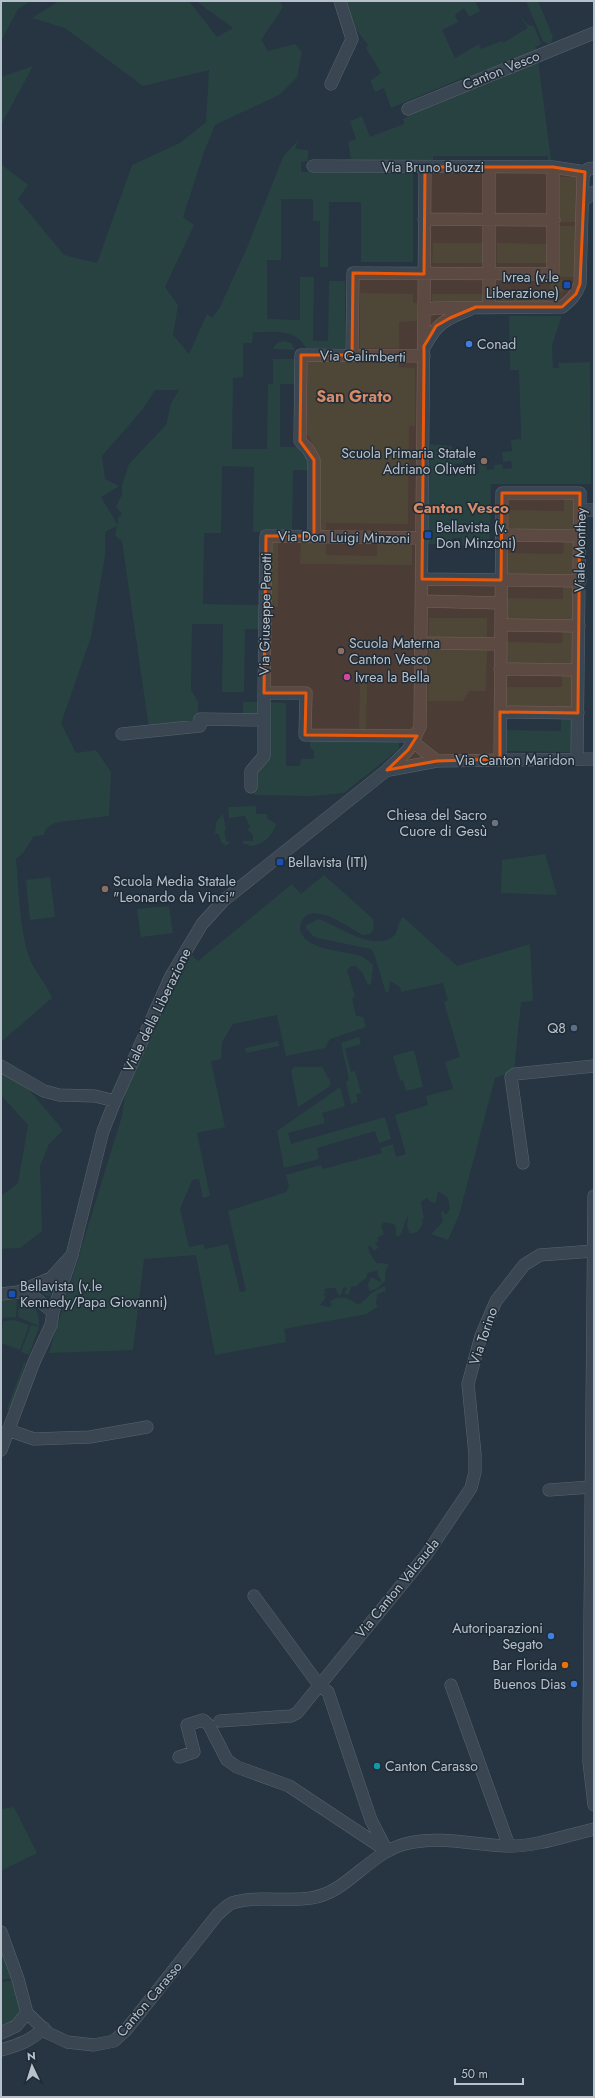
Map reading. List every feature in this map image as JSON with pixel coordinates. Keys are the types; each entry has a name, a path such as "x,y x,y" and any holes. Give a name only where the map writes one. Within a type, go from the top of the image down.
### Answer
{"street":[{"path":"331,84 352,39 340,1"},
{"name":"Canton Vesco","path":"408,109 594,33"},
{"name":"Via Bruno Buozzi","path":"313,166 554,167 589,170"},
{"name":"Viale della Liberazione","path":"1,1450 34,1362 49,1330 53,1312 72,1255 103,1131 170,976 202,924 218,905 242,884 387,770 408,750 415,739 420,716 423,538 425,167"},
{"path":"489,167 489,307"},
{"path":"352,356 353,273 553,274 554,167"},
{"path":"424,310 435,308 476,307 562,307 570,301 576,294 580,284 583,201 589,170"},
{"path":"583,201 594,192"},
{"path":"424,219 554,220"},
{"path":"424,351 436,326 443,321 476,307"},
{"name":"Via Galimberti","path":"314,536 314,460 308,449 300,441 301,355 352,356 424,351"},
{"name":"Viale Monthey","path":"500,759 502,494 580,493 577,759"},
{"path":"580,510 594,510"},
{"path":"502,535 580,536"},
{"name":"Via Don Luigi Minzoni","path":"266,536 423,538"},
{"name":"Via Giuseppe Perotti","path":"251,787 252,772 264,756 266,536"},
{"path":"422,579 580,580"},
{"path":"422,601 501,603"},
{"path":"501,625 579,626"},
{"path":"421,643 501,644"},
{"path":"500,670 578,670"},
{"name":"Via Giuseppe Perotti","path":"264,693 306,693 305,735 415,739"},
{"path":"500,712 578,712"},
{"path":"122,734 200,726 200,719 264,720"},
{"name":"Via Canton Maridon","path":"415,739 437,760"},
{"name":"Via Canton Maridon","path":"387,770 437,760 594,759"},
{"path":"1,1066 44,1091 59,1094 95,1096 115,1101"},
{"path":"523,1163 511,1077 515,1074 594,1066"},
{"path":"594,1196 591,1487 592,1600 589,1755 594,1805"},
{"name":"Via Torino","path":"470,1488 475,1466 468,1384 481,1336 496,1301 524,1265 540,1255 593,1251"},
{"path":"1,1294 18,1292 51,1278 72,1255"},
{"path":"18,1292 33,1296 53,1312"},
{"path":"8,1430 34,1439 90,1436 147,1428"},
{"path":"549,1490 591,1487"},
{"name":"Via Canton Valcauda","path":"220,1721 291,1716 297,1713 426,1555 470,1488"},
{"path":"254,1596 319,1685 328,1692 372,1820 387,1851"},
{"path":"451,1685 509,1846"},
{"path":"179,1757 194,1752 187,1725 203,1720 209,1725 227,1760 237,1767 289,1786 387,1851"},
{"name":"Canton Carasso","path":"27,2013 48,2033 67,2042 94,2045 114,2040 126,2030 218,1914 231,1904 246,1900 312,1898 333,1890 387,1851 405,1844 434,1840 509,1846 527,1844 594,1828"},
{"path":"1,1932 18,1978 27,2013 16,2026 1,2033"},
{"path":"1,2050 24,2043 36,2036 44,2028"}],"highlighted area":[{"path":"425,167 553,167 585,172 580,284 576,294 562,307 476,307 450,318 436,326 424,346 422,579 501,580 502,493 580,493 578,713 500,712 500,759 437,761 387,770 408,750 417,736 305,735 306,693 264,693 266,536 314,536 314,460 300,441 301,355 352,355 353,273 424,274"}],"green space":[{"path":"1,1 31,1 18,9 1,41"},
{"path":"59,1 189,1 217,37 233,28 196,1 280,1 283,7 261,40 268,51 295,44 302,52 297,77 279,95 215,125 204,152 183,217 194,225 165,287 178,305 173,335 189,354 207,314 212,318 219,309 246,250 283,157 299,139 295,149 308,150 308,161 301,162 301,172 413,173 413,262 361,262 361,202 329,202 328,267 320,267 320,221 313,221 313,199 281,199 281,260 267,260 267,319 300,320 300,277 314,277 313,341 328,341 329,281 345,281 345,348 306,348 296,337 283,332 253,332 252,343 243,343 243,377 233,378 232,449 267,449 268,384 273,384 273,359 295,359 295,384 280,384 280,447 302,447 308,458 308,470 293,470 292,533 253,532 254,467 222,466 221,533 204,533 203,604 260,605 259,629 245,629 244,692 222,692 223,624 192,624 191,690 198,702 198,724 149,728 122,541 115,536 117,526 105,532 105,556 91,637 61,723 76,753 96,750 111,772 109,816 59,822 49,826 44,835 34,836 23,853 16,859 21,919 25,943 30,960 52,998 1,1042 1,164 28,185 18,199 64,255 97,263 132,165 180,143 206,122 209,70 143,86 65,28 32,18","holes":["155,390 179,390 171,403 166,425 129,464 122,485 122,494 116,507 122,514 118,518 118,525 101,497 119,486 105,479 102,456 143,409"]},
{"path":"344,1 475,1 480,11 469,17 464,8 455,15 458,22 442,30 455,58 479,44 481,49 502,41 503,43 528,28 519,14 528,25 534,26 541,44 535,47 537,51 466,78 465,77 391,108 384,88 375,92 370,81 381,73 366,48 368,45 355,28"},
{"path":"526,1 538,1 553,37 550,45 543,41"},
{"path":"538,60 551,160 548,161 548,156 433,156 433,162 347,161 346,159 351,159 348,142 356,139 350,121 362,116 370,137 404,124 403,119 450,92"},
{"path":"33,66 1,125 1,77"},
{"path":"560,177 576,177 576,222 560,222"},
{"path":"560,226 576,226 576,277 560,277"},
{"path":"433,243 485,243 485,263 432,263"},
{"path":"497,243 548,244 547,263 497,263"},
{"path":"550,280 566,280 566,289 550,301"},
{"path":"360,293 413,294 413,303 417,303 417,321 399,322 399,348 360,348"},
{"path":"432,294 484,294 484,301 432,301"},
{"path":"497,294 547,295 547,301 497,301"},
{"name":"Scuola Primaria Statale Adriano Olivetti","path":"509,316 562,316 552,345 553,368 559,368 558,363 590,362 591,484 491,484 490,545 462,545 462,538 452,538 452,545 428,544 430,444 452,446 453,456 463,455 463,463 454,464 455,474 462,473 462,469 470,469 470,474 479,474 478,460 486,459 487,470 494,469 494,465 502,464 503,469 512,468 511,461 503,462 502,452 512,451 511,440 521,439 519,370 510,370"},
{"path":"284,341 291,343 295,350 273,349 277,343"},
{"path":"307,360 399,361 399,367 415,368 415,426 409,426 408,524 326,523 326,532 319,532 318,468 316,455 307,434"},
{"path":"564,497 575,497 575,532 506,531 506,510 564,511"},
{"path":"564,540 575,541 574,575 505,575 506,553 563,554"},
{"path":"301,541 326,542 326,555 377,556 377,542 412,543 412,565 300,564"},
{"path":"271,543 278,543 278,607 271,607"},
{"path":"563,585 574,585 574,620 505,619 505,598 563,599"},
{"path":"429,618 487,618 487,641 429,640"},
{"path":"563,629 574,629 573,664 504,663 505,642 562,643"},
{"path":"429,648 487,649 486,691 469,691 463,701 428,701"},
{"path":"562,673 573,674 573,708 504,708 504,687 562,687"},
{"path":"360,683 367,683 366,730 359,730"},
{"path":"243,702 262,702 261,716 243,715"},
{"path":"269,702 286,703 286,766 300,766 301,759 314,759 314,751 310,747 310,739 399,740 399,749 344,793 313,796 254,795 255,776"},
{"path":"561,717 573,717 572,752 503,751 504,730 561,731"},
{"path":"256,806 256,814 267,814 267,818 276,824 270,836 266,840 254,846 249,846 248,844 243,844 243,841 253,841 253,835 247,829 250,827 245,816 229,818 228,807"},
{"path":"223,814 226,830 224,831 226,841 230,842 226,846 221,842 219,834 215,834 216,822"},
{"path":"545,854 557,895 501,893 502,860"},
{"path":"324,875 373,919 374,929 370,934 363,935 336,919 313,913 304,917 300,928 302,935 307,941 323,948 359,956 366,959 373,965 371,984 368,985 362,972 356,966 351,966 347,970 355,997 352,998 356,1016 363,1017 366,1027 330,1039 325,1048 286,1056 277,1015 233,1024 222,1042 221,1059 211,1061 225,1127 197,1133 210,1196 203,1198 199,1179 192,1180 180,1209 189,1247 203,1244 205,1249 228,1244 240,1292 246,1291 228,1211 286,1192 289,1187 286,1175 321,1165 323,1169 382,1153 380,1148 393,1144 396,1157 406,1154 395,1115 428,1105 426,1096 453,1089 445,1062 460,1057 444,1002 448,1000 443,983 401,992 400,987 390,981 389,991 386,993 374,954 371,949 313,936 306,928 307,925 318,919 354,936 373,941 382,941 394,936 403,917 457,966 530,944 533,1001 521,1002 514,1071 495,1078 459,1215 448,1240 431,1234 443,1222 441,1214 442,1210 446,1215 450,1209 448,1198 438,1191 436,1203 431,1202 427,1198 421,1202 424,1219 422,1219 423,1224 417,1232 410,1234 407,1227 408,1216 399,1236 396,1236 396,1228 394,1224 384,1222 381,1226 384,1234 377,1238 379,1242 375,1242 378,1248 374,1251 372,1247 368,1246 369,1252 376,1263 389,1264 385,1273 385,1281 376,1289 369,1291 368,1284 371,1277 381,1282 377,1270 368,1273 366,1278 355,1287 352,1286 348,1295 344,1293 347,1289 346,1287 343,1288 341,1295 339,1296 335,1288 327,1288 323,1291 328,1292 323,1294 326,1297 320,1305 329,1307 332,1305 330,1302 336,1298 344,1298 360,1304 373,1292 385,1286 386,1291 377,1294 376,1304 378,1306 383,1303 367,1314 284,1329 286,1342 215,1355 196,1255 144,1259 133,1350 49,1353 122,1116 127,1082 172,987 192,955 198,961 292,884 301,894"},
{"path":"50,877 55,917 30,920 26,880"},
{"path":"169,906 173,933 141,937 137,909"},
{"path":"359,1037 361,1044 345,1049 351,1072 355,1071 361,1093 356,1094 358,1102 351,1104 346,1082 349,1080 341,1043"},
{"path":"278,1041 279,1046 246,1053 245,1048"},
{"path":"414,1050 423,1087 406,1091 403,1080 400,1081 393,1056"},
{"path":"294,1067 322,1067 331,1082 329,1087 298,1107 291,1071"},
{"path":"1,1072 30,1091 63,1130 49,1144 40,1166 42,1231 20,1248 1,1249 1,1196 18,1183 28,1125 1,1095"},
{"path":"340,1087 345,1106 322,1113 325,1123 288,1133 291,1144 385,1117 391,1139 379,1143 375,1131 317,1148 319,1159 284,1168 277,1131"},
{"path":"46,1284 50,1284 54,1290 50,1296 46,1296 42,1292 42,1288"},
{"path":"17,1298 16,1317 1,1318 1,1299"},
{"path":"20,1298 33,1305 37,1312 39,1326 18,1317"},
{"path":"14,1320 29,1325 20,1350 1,1343 3,1321"},
{"path":"31,1325 39,1327 29,1355 21,1352"},
{"path":"24,1363 26,1363 10,1410 7,1409"},
{"path":"14,1807 37,1853 1,1871 1,1809"},
{"path":"1,1944 14,1978 1,1980"},
{"path":"15,1980 24,2002 20,2016 1,2029 1,1982"}],"place":[{"name":"Ivrea (v.le Liberazione)","path":"567,285"},
{"name":"Conad","path":"469,344"},
{"name":"Scuola Primaria Statale Adriano Olivetti","path":"484,461"},
{"name":"Bellavista (v. Don Minzoni)","path":"428,535"},
{"name":"Scuola Materna Canton Vesco","path":"341,651"},
{"name":"Ivrea la Bella","path":"347,677"},
{"name":"Chiesa del Sacro Cuore di Gesù","path":"495,823"},
{"name":"Bellavista (ITI)","path":"280,862"},
{"name":"Scuola Media Statale \"Leonardo da Vinci\"","path":"105,889"},
{"name":"Q8","path":"574,1028"},
{"name":"Bellavista (v.le Kennedy/Papa Giovanni)","path":"12,1294"},
{"name":"Autoriparazioni Segato","path":"551,1636"},
{"name":"Bar Florida","path":"565,1665"},
{"name":"Buenos Dias","path":"574,1684"},
{"name":"Canton Carasso","path":"377,1766"}],"district":[{"name":"San Grato","path":"354,396"},
{"name":"Canton Vesco","path":"461,508"}]}
